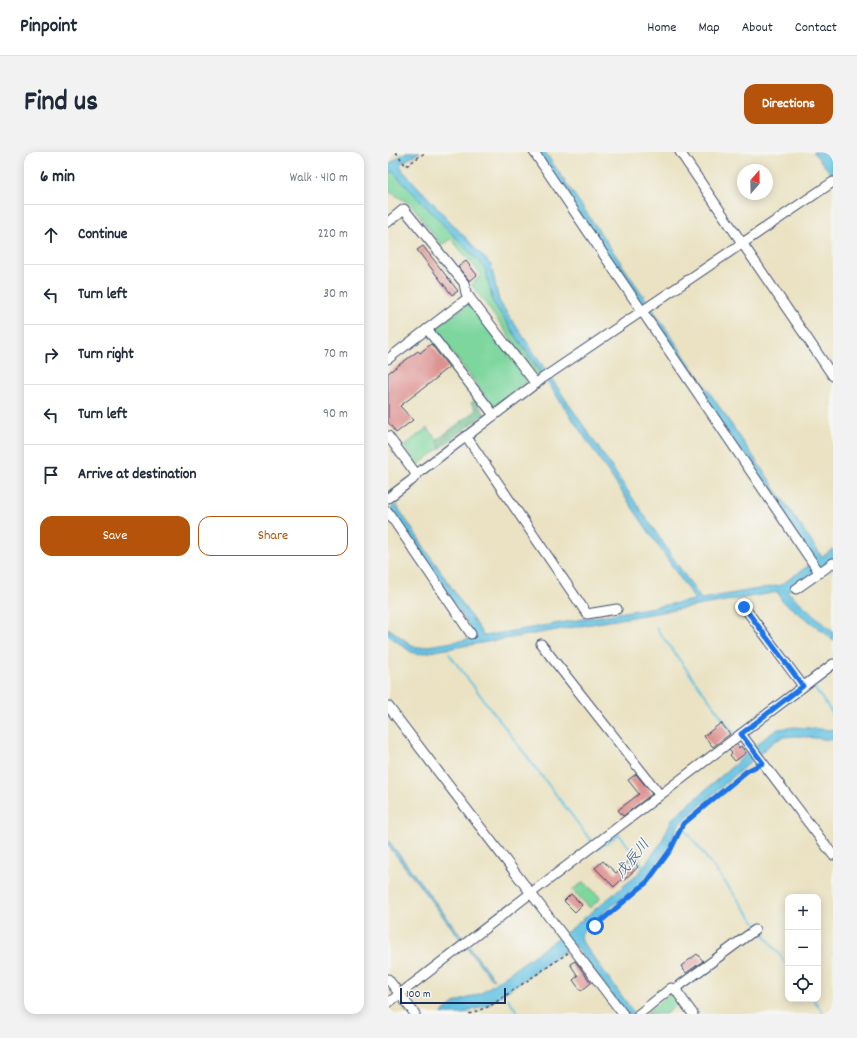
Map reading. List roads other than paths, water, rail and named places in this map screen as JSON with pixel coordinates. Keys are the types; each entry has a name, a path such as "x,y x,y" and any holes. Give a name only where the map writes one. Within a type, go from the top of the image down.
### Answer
{"street":[{"path":"534,152 819,572"},
{"path":"680,152 833,376"},
{"path":"388,498 494,414 543,378 833,182"},
{"path":"388,222 404,209 464,283 466,293 469,297 543,378"},
{"path":"388,359 469,297"},
{"path":"427,329 494,414"},
{"path":"388,436 417,474"},
{"path":"466,436 587,614 617,609"},
{"path":"388,512 471,634"},
{"path":"796,589 833,563"},
{"path":"744,607 803,686"},
{"path":"541,644 660,795"},
{"path":"388,1003 833,664"},
{"path":"388,706 623,1014"},
{"path":"738,736 751,746 833,855"},
{"path":"639,1014 671,988 674,989 755,930"},
{"path":"388,979 415,1014"},
{"path":"674,989 693,1014"}],"water":[{"path":"406,152 420,152 400,164 403,171 491,265 499,301 701,599 781,585 815,561 537,152 545,152 822,557 833,549 833,559 787,591 833,632 833,641 824,632 782,601 778,592 417,654 411,652 388,635 388,628 416,648 477,638 391,508 396,505 484,636 695,600 493,302 485,268 392,171 388,174 388,165"},
{"path":"813,152 825,152 833,161 833,176"},
{"path":"795,727 833,730 833,740 797,736 783,737 773,742 679,824 669,846 642,883 587,925 583,931 581,938 583,943 635,1014 627,1014 574,944 489,1004 462,1014 441,1014 454,1003 481,993 571,929 637,875 661,843 672,819 766,737 778,729"},
{"path":"388,840 494,979 492,980 388,845"}],"waterway":[{"path":"656,628 735,735"},
{"path":"449,654 592,842"},
{"path":"813,686 833,714"},
{"path":"739,740 749,754"},
{"path":"684,828 785,962"},
{"name":"戊辰川","path":"597,847 598,849 619,834 644,867"},
{"path":"508,999 519,1014"},
{"path":"815,1002 824,1014"}]}
